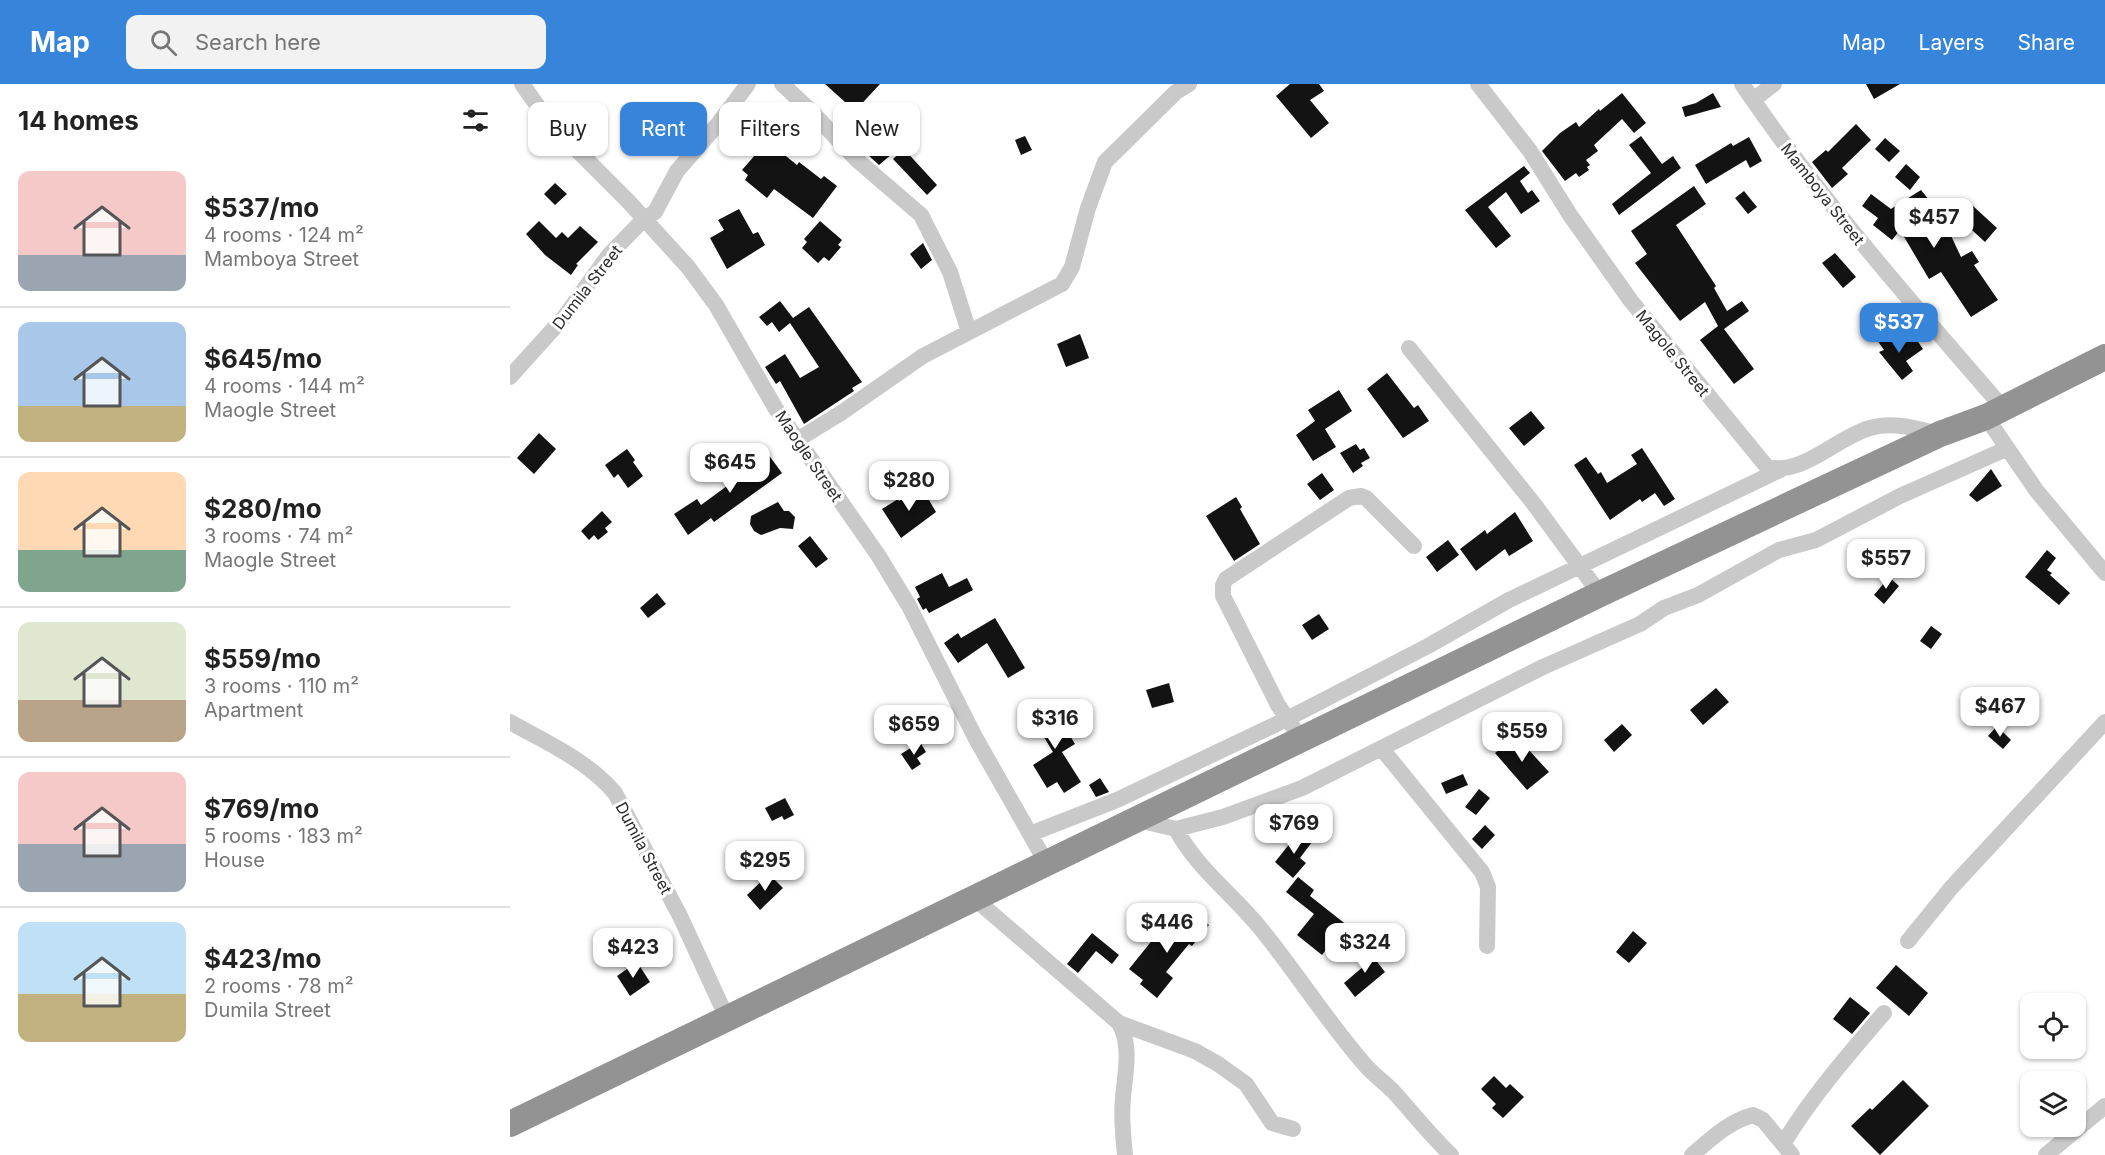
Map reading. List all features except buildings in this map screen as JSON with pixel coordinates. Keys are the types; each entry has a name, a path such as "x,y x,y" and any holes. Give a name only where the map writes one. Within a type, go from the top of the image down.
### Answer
{"highway":[{"path":"510,1124 1302,741 1600,594 1940,434 1994,413 2105,357"}],"street":[{"name":"Maogle Street","path":"522,84 569,144 644,219 688,267 716,304 797,440 878,555 909,606 975,737 1047,864"},
{"name":"Dumila Street","path":"510,377 544,342 609,255 644,219 655,212 677,171 718,124 748,84"},
{"path":"782,84 857,160 921,215 950,272 969,332"},
{"path":"797,440 841,413 923,356 1062,284 1072,267 1088,207 1105,162 1176,92 1189,84"},
{"name":"Magole Street","path":"1478,84 1530,152 1631,301 1753,452 1767,467 1780,470"},
{"name":"Mamboya Street","path":"1742,84 1807,176 1994,413 2006,449 2054,513 2105,573"},
{"path":"1753,100 1774,84"},
{"path":"1409,348 1534,504 1600,594"},
{"path":"1030,834 1117,800 1287,719 1428,646 1509,600 1869,428 1896,424 1940,434"},
{"path":"1138,820 1176,829 1223,818 1302,788 1543,667 1640,624 1665,608 1698,596 1779,550 1816,540 1900,496 2006,449"},
{"path":"1302,741 1278,705 1223,596 1223,585 1226,579 1349,498 1361,496 1366,498 1414,546"},
{"name":"Dumila Street","path":"510,722 586,765 615,793 680,916 727,1018"},
{"path":"1908,941 1951,888 2105,722"},
{"path":"1382,748 1482,872 1488,887 1487,946"},
{"path":"1176,829 1188,851 1247,912 1292,967 1367,1067 1451,1155"},
{"path":"975,899 1119,1023 1195,1051 1235,1074 1246,1084 1272,1123 1293,1130"},
{"path":"1692,1155 1721,1129 1737,1120 1754,1115 1763,1120 1787,1149 1800,1116 1884,1013"},
{"path":"1119,1023 1125,1034 1127,1063 1123,1099 1125,1155"},
{"path":"2046,1155 2105,1106"}]}
